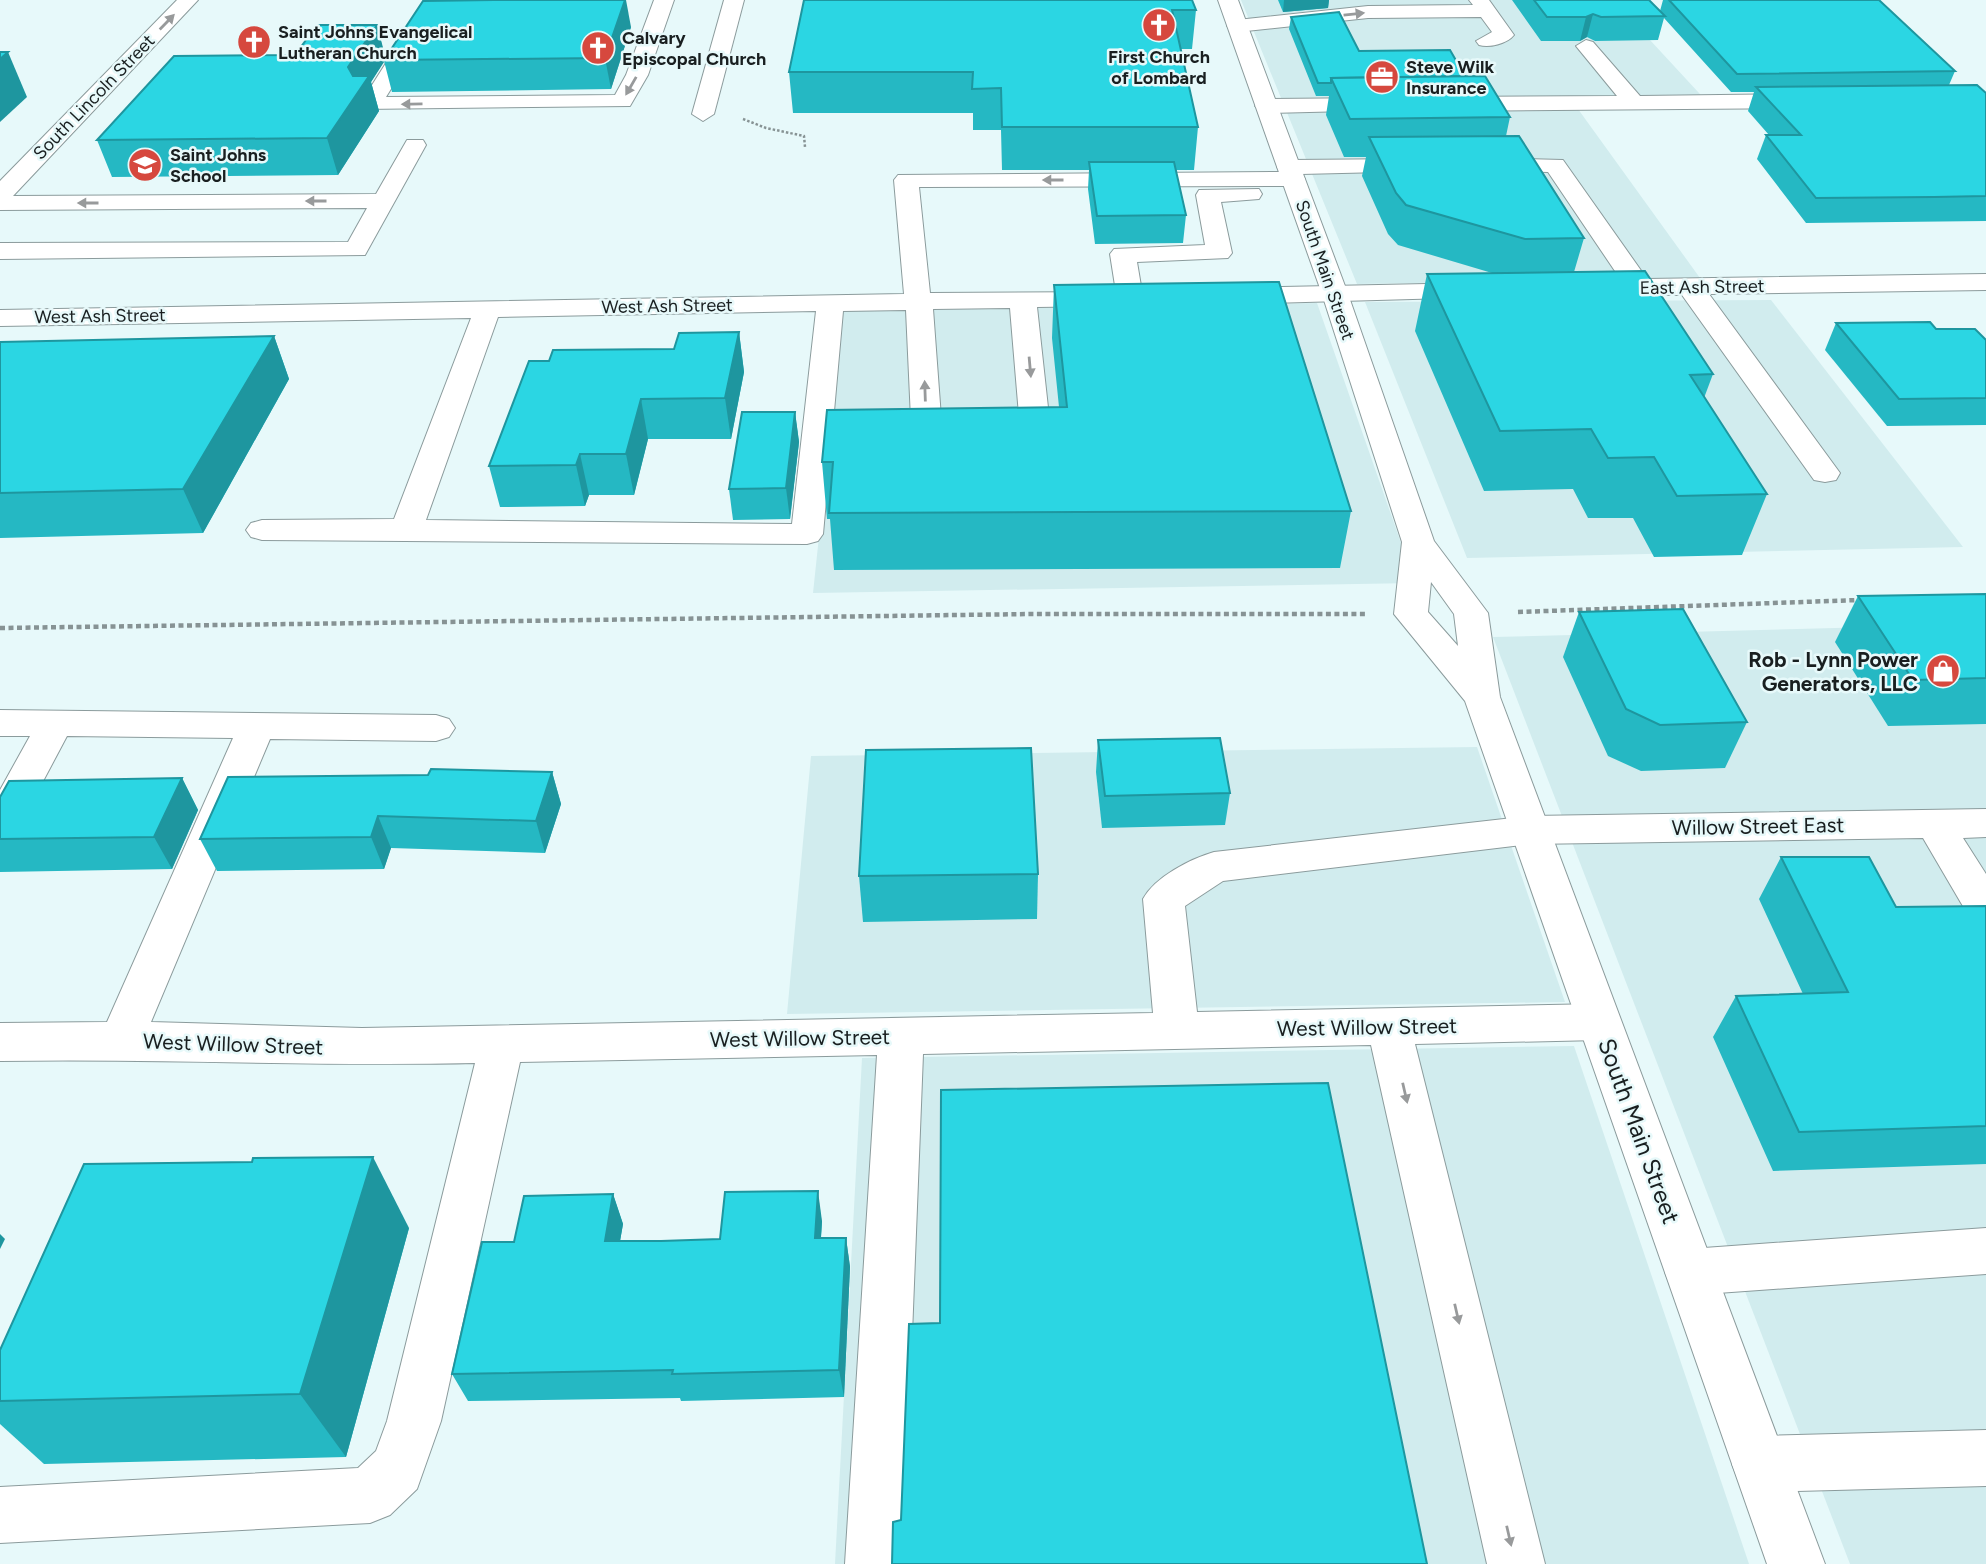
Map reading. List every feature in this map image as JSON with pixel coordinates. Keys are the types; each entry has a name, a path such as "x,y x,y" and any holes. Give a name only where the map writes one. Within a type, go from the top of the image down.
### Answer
{"street":[{"name":"South Lincoln Street","path":"0,195 188,0"},
{"path":"436,0 371,104 622,101 637,75 664,0"},
{"path":"703,114 734,0"},
{"name":"South Main Street","path":"1227,0 1335,294 1418,542 1471,613 1482,697 1796,1564"},
{"path":"1237,26 1368,12 1483,5 1504,35 1486,41"},
{"path":"1586,46 1634,103"},
{"path":"1430,104 1824,101"},
{"path":"1266,106 1403,104"},
{"path":"330,294 415,145"},
{"path":"1462,166 1555,165 1640,288"},
{"path":"1023,299 1036,435 927,441 920,301 909,227 906,180 1293,179 1435,166"},
{"path":"1130,298 1123,254 1219,253 1208,195 1293,179"},
{"path":"0,203 384,201"},
{"path":"0,251 356,250"},
{"name":"East Ash Street","path":"1585,289 1986,282"},
{"path":"1690,287 1825,473"},
{"path":"1200,297 1501,291"},
{"name":"West Ash Street","path":"0,318 330,294 488,308 1158,298"},
{"path":"262,530 807,534 830,303"},
{"path":"406,529 488,308"},
{"name":"South Main Street","path":"1418,542 1411,614 1482,697"},
{"path":"0,723 436,728"},
{"path":"0,827 55,724"},
{"path":"121,1040 258,724"},
{"name":"Willow Street East","path":"1177,1030 1164,899 1214,867 1530,830 1986,823"},
{"path":"1934,824 1986,909"},
{"name":"West Willow Street","path":"0,1042 121,1040 362,1047 1599,1022"},
{"path":"1390,1027 1516,1564"},
{"path":"874,1564 901,1036"},
{"path":"0,1514 370,1494 397,1469 414,1421 502,1044"},
{"path":"1690,1272 1986,1251"},
{"path":"1760,1464 1986,1459"}],"path":[{"path":"703,114 756,121 769,129 788,129 804,136 805,147"},
{"path":"1507,612 1865,600"},
{"path":"0,628 1031,614 1375,614"}],"shaded area":[{"path":"1241,0 1613,0 1711,106 1578,109 1700,278 1357,284"},
{"path":"1771,300 1963,547 1467,558 1365,302"},
{"path":"1317,303 1415,583 813,593 843,311"},
{"path":"1986,624 1986,1564 1850,1564 1493,637"},
{"path":"1477,747 1565,1002 787,1014 811,756"},
{"path":"1574,1046 1749,1564 835,1564 862,1058"}],"building":[{"path":"625,0 605,58 384,60 423,1"},
{"path":"804,0 1192,0 1196,10 1172,10 1198,127 1002,127 1001,88 972,89 973,72 789,72"},
{"path":"1534,0 1649,0 1665,16 1601,17 1593,14 1586,17 1547,17"},
{"path":"1669,0 1879,0 1955,71 1737,74"},
{"path":"1339,12 1359,51 1450,50 1465,76 1331,78 1331,83 1318,83 1291,17"},
{"path":"317,25 377,25 348,67 353,76 369,76 327,138 97,140 174,56 295,55"},
{"path":"1485,76 1510,117 1350,119 1331,78"},
{"path":"1977,85 1986,93 1986,196 1934,197 1816,198 1766,135 1801,135 1756,87"},
{"path":"1519,136 1584,238 1525,239 1406,205 1396,193 1369,137"},
{"path":"1089,162 1174,162 1186,215 1097,216"},
{"path":"1645,271 1713,374 1690,375 1767,494 1677,496 1654,457 1608,458 1591,429 1500,431 1427,274"},
{"path":"1279,282 1351,511 829,513 833,462 822,462 827,410 1067,407 1054,285"},
{"path":"1930,322 1936,329 1975,329 1986,340 1986,398 1899,399 1836,323"},
{"path":"739,332 725,398 641,399 626,454 580,454 576,465 489,466 529,361 549,361 553,350 674,349 679,333"},
{"path":"274,336 183,489 0,493 0,342"},
{"path":"742,412 795,412 786,488 729,489"},
{"path":"1986,594 1986,678 1913,680 1858,596"},
{"path":"1683,609 1747,722 1660,725 1626,709 1579,612"},
{"path":"1220,738 1230,793 1105,796 1098,740"},
{"path":"1031,748 1038,874 859,876 866,750"},
{"path":"431,769 552,772 536,821 378,816 371,837 200,839 228,777 428,775"},
{"path":"182,778 154,837 0,839 0,797 9,781"},
{"path":"1781,857 1869,857 1896,907 1986,906 1986,1126 1799,1132 1736,996 1848,992"},
{"path":"1328,1083 1427,1564 892,1564 893,1522 901,1520 909,1324 940,1323 941,1090"},
{"path":"373,1157 300,1394 0,1401 0,1350 84,1164"},
{"path":"818,1191 815,1238 846,1238 839,1370 672,1374 673,1370 452,1374 482,1242 514,1242 524,1196 613,1194 605,1241 661,1241 720,1239 725,1192"}],"place":[{"name":"First Church of Lombard","path":"1159,25"},
{"name":"Saint Johns Evangelical Lutheran Church","path":"254,42"},
{"name":"Calvary Episcopal Church","path":"598,48"},
{"name":"Steve Wilk Insurance","path":"1382,77"},
{"name":"Saint Johns School","path":"145,165"},
{"name":"Rob - Lynn Power Generators, LLC","path":"1943,671"}]}
